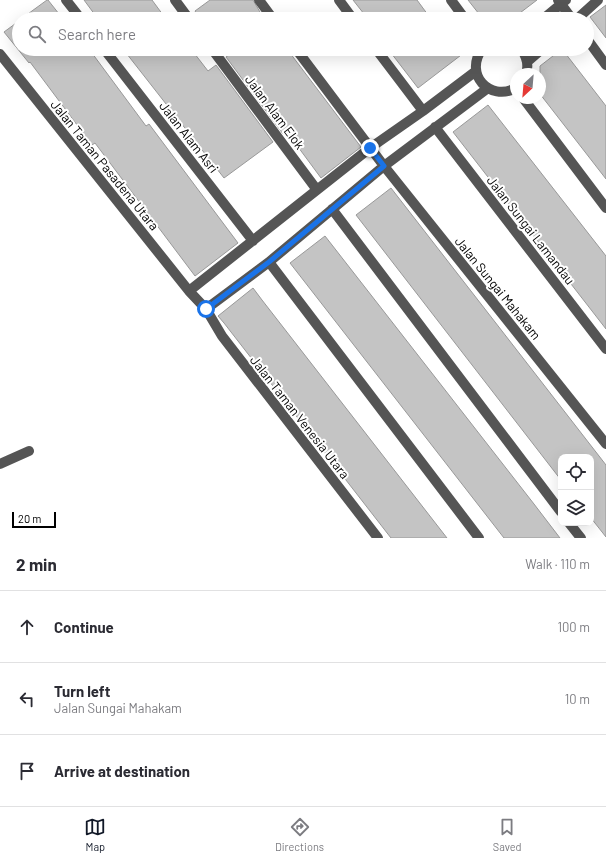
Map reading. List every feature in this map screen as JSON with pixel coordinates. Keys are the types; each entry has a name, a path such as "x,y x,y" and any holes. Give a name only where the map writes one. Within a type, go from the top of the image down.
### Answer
{"street":[{"path":"66,0 75,12"},
{"path":"175,0 184,12"},
{"path":"259,0 268,12"},
{"path":"339,0 348,12"},
{"path":"451,0 460,12"},
{"path":"585,12 598,0"},
{"path":"550,12 561,1 568,12"},
{"path":"594,49 606,65"},
{"name":"Jalan Taman Pasadena Utara","path":"0,54 189,291 206,309"},
{"name":"Jalan Alam Asri","path":"109,56 253,241"},
{"name":"Jalan Alam Elok","path":"217,56 318,190"},
{"name":"Jalan Sungai Mahakam","path":"301,56 384,166 606,444"},
{"path":"381,56 423,111"},
{"path":"478,56 476,71 482,84 488,88 502,92 510,90"},
{"path":"525,56 526,68"},
{"path":"527,62 534,56"},
{"path":"189,291 370,148 423,111 476,71"},
{"path":"206,309 269,262 384,166 488,88"},
{"path":"528,104 606,208"},
{"name":"Jalan Sungai Lamandau","path":"435,128 606,349"},
{"path":"332,209 558,508"},
{"path":"269,262 478,538"},
{"name":"Jalan Taman Venesia Utara","path":"206,309 222,336 378,538"},
{"path":"0,464 29,451"},
{"path":"571,526 581,538"}],"building":[{"path":"48,0 57,12 31,12"},
{"path":"84,0 152,0 161,12 93,12"},
{"path":"210,0 253,0 260,12 196,12"},
{"path":"353,0 417,0 426,12 362,12"},
{"path":"468,0 537,0 521,12 477,12"},
{"path":"606,5 606,38 594,22 594,14"},
{"path":"12,26 12,42 4,32"},
{"path":"23,56 94,56 146,126 149,124 238,243 195,276 95,143 92,145 30,62 29,63"},
{"path":"128,56 196,56 208,71 216,65 273,142 224,178"},
{"path":"292,56 361,147 321,178 287,132 283,134 226,57"},
{"path":"393,56 460,56 418,88"},
{"path":"553,56 567,56 606,106 606,179 546,102 546,68 540,68 540,66"},
{"path":"488,105 606,256 606,329 453,132"},
{"path":"391,188 606,465 606,537 594,522 594,454 558,454 558,476 356,215"},
{"path":"325,236 560,538 504,538 290,263"},
{"path":"253,288 447,538 391,538 218,316"}],"route":[{"path":"206,309 269,262 384,166 370,148"}]}
